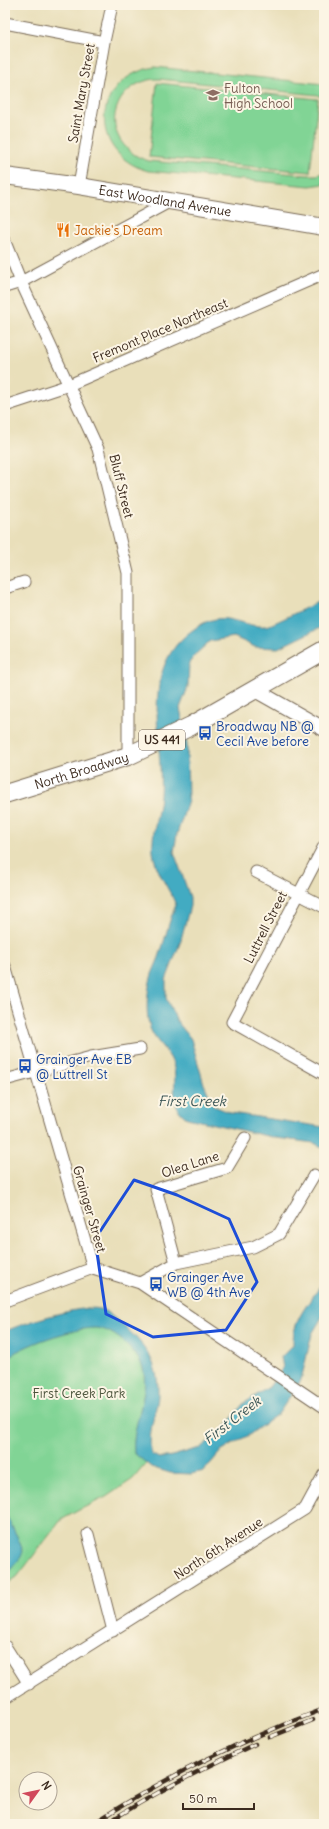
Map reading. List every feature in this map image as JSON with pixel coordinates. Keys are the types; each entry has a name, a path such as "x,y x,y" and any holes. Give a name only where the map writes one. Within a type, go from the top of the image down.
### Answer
{"main road":[{"name":"East Woodland Avenue","path":"5,176 79,186 324,227"},
{"name":"North Broadway","path":"5,794 128,756 191,726 324,650"},
{"path":"5,784 43,782"}],"street":[{"name":"Saint Mary Street","path":"79,186 104,42 112,5"},
{"path":"5,23 104,42"},
{"path":"5,287 21,282 172,202"},
{"name":"Bluff Street","path":"5,242 21,282 98,449 128,573 128,756"},
{"name":"Fremont Place Northeast","path":"5,406 69,385 324,274"},
{"path":"5,588 24,582"},
{"path":"255,690 324,729"},
{"name":"Luttrell Street","path":"324,846 232,1022 324,1074"},
{"path":"256,872 324,907"},
{"name":"Grainger Street","path":"5,966 93,1268 140,1283 324,1407"},
{"path":"5,1080 91,1057 140,1049"},
{"name":"Olea Lane","path":"176,1263 156,1189 227,1168 245,1138"},
{"path":"140,1283 176,1263 253,1247 279,1234 314,1175"},
{"path":"5,1301 93,1268"},
{"name":"North 6th Avenue","path":"5,1698 305,1509 324,1474"},
{"path":"88,1534 113,1631"},
{"path":"5,1646 29,1684"}],"highlighted area":[{"path":"134,1180 177,1195 229,1219 257,1282 226,1330 153,1337 106,1314 95,1239"}],"green space":[{"path":"155,67 324,84 324,98 317,95 159,79 145,81 134,86 124,95 118,105 115,116 116,128 120,140 134,154 149,161 307,175 317,175 324,172 324,184 310,186 148,171 128,162 114,149 106,133 105,116 109,100 119,85 134,74"},
{"path":"157,83 318,99 310,172 149,157"},
{"name":"First Creek Park","path":"87,1312 143,1349 149,1425 148,1461 133,1479 106,1497 61,1520 17,1577 5,1585 5,1335"}],"water":[{"name":"First Creek","path":"324,599 324,626 278,648 255,647 234,637 210,641 189,663 188,687 180,708 187,744 188,801 177,834 174,852 190,897 190,906 180,943 166,980 166,998 177,1021 191,1039 204,1084 214,1106 231,1113 324,1127 324,1148 314,1143 276,1138 187,1118 177,1107 174,1094 175,1079 173,1064 168,1054 152,1033 148,1022 147,1008 152,974 176,905 159,873 153,852 154,831 160,795 157,701 160,679 168,658 181,640 202,624 211,620 227,619 249,625 266,626"},
{"name":"First Creek","path":"324,1281 324,1314 312,1334 301,1380 279,1413 249,1435 222,1450 204,1471 191,1474 170,1473 151,1467 134,1453 135,1433 144,1393 144,1373 138,1358 133,1351 118,1337 110,1332 95,1328 61,1334 22,1349 12,1354 5,1360 6,1331 25,1323 81,1309 92,1308 105,1311 129,1330 143,1346 153,1363 158,1383 158,1395 152,1423 150,1444 151,1454 159,1458 172,1456 200,1448 222,1431 243,1404 269,1387 283,1368 281,1357 293,1345 295,1327 303,1311"},
{"path":"5,1513 23,1551 21,1557 5,1576"}],"railway":[{"path":"93,1824 148,1790 205,1760 264,1733 324,1709"},
{"path":"270,1737 313,1720"},
{"path":"106,1824 179,1781 255,1744"}],"place":[{"name":"Fulton High School","path":"213,95"},
{"name":"Jackie's Dream","path":"63,230"},
{"name":"Broadway NB @ Cecil Ave before","path":"205,733"},
{"name":"Grainger Ave EB @ Luttrell St","path":"25,1066"},
{"name":"Grainger Ave WB @ 4th Ave","path":"156,1284"}]}
